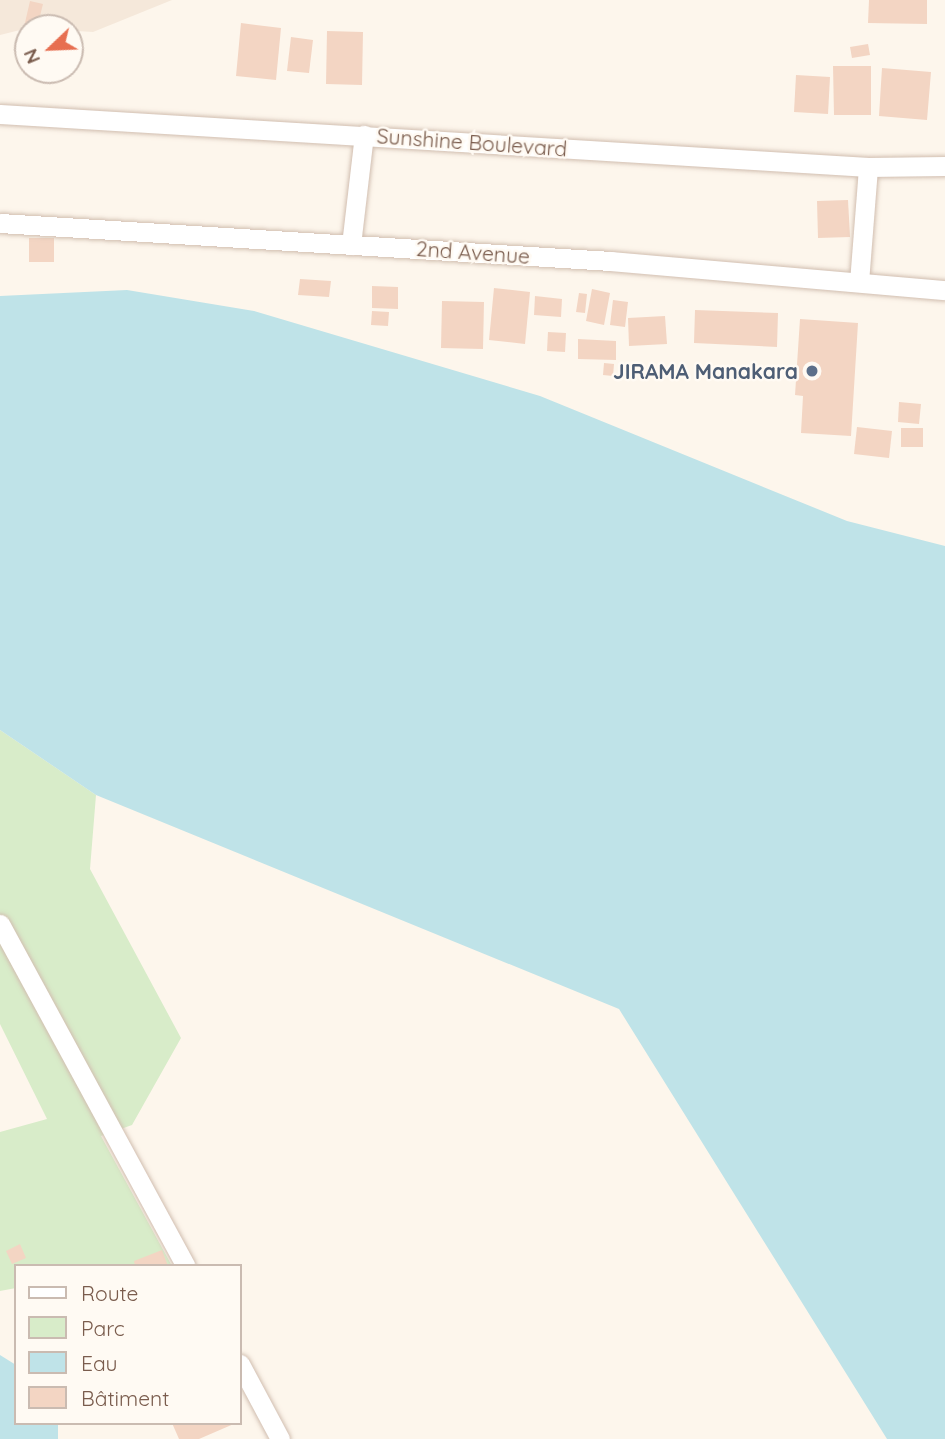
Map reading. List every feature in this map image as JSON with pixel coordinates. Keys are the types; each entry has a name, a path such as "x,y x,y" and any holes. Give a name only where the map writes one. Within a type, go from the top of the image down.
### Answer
{"street":[{"name":"Sunshine Boulevard","path":"0,114 868,167 945,166"},
{"path":"351,245 364,135"},
{"path":"859,282 868,167"},
{"name":"2nd Avenue","path":"0,223 351,245 945,290"},
{"path":"0,924 185,1264"},
{"path":"242,1368 280,1439"}],"shaded area":[{"path":"0,0 172,0 93,32 84,31 84,14 14,14 14,32 0,35"}],"green space":[{"path":"0,730 96,795 90,869 181,1038 132,1125 101,1136 171,1264 14,1264 14,1288 0,1291 0,1132 47,1119 0,1024"}],"water":[{"path":"127,290 254,311 540,396 847,521 945,546 945,1439 887,1439 619,1009 96,795 0,730 0,296"},
{"path":"0,1355 14,1364 14,1425 58,1425 58,1439 0,1439"}],"building":[{"path":"869,0 927,0 927,24 868,23"},
{"path":"30,1 43,4 40,14 27,14"},
{"path":"241,23 281,28 276,80 236,76"},
{"path":"327,31 363,32 362,85 326,84"},
{"path":"291,37 313,40 309,73 287,71"},
{"path":"868,44 870,55 852,58 850,47"},
{"path":"833,66 871,66 871,115 834,115"},
{"path":"882,68 931,72 927,120 879,116"},
{"path":"796,75 830,77 828,114 794,112"},
{"path":"848,200 850,237 818,238 817,201"},
{"path":"29,238 54,238 54,262 29,262"},
{"path":"300,279 331,281 329,297 298,295"},
{"path":"372,286 398,287 398,309 372,308"},
{"path":"494,288 530,292 525,344 489,340"},
{"path":"592,289 610,293 604,325 586,321"},
{"path":"579,293 587,294 585,313 576,312"},
{"path":"535,296 562,299 561,317 534,315"},
{"path":"613,300 628,302 625,327 610,325"},
{"path":"442,301 484,302 483,349 441,348"},
{"path":"695,310 778,313 777,347 694,343"},
{"path":"372,311 389,312 388,326 371,325"},
{"path":"665,316 667,344 629,346 628,318"},
{"path":"800,319 858,323 851,436 801,433 803,396 795,395"},
{"path":"548,332 566,333 565,352 547,351"},
{"path":"578,339 616,341 616,360 578,359"},
{"path":"604,363 614,364 613,376 603,375"},
{"path":"899,402 921,404 919,424 898,422"},
{"path":"857,427 892,431 889,458 854,454"},
{"path":"901,428 923,428 923,447 901,447"},
{"path":"20,1244 26,1258 12,1264 6,1251"},
{"path":"162,1250 167,1264 135,1264 134,1261"},
{"path":"173,1425 231,1425 199,1439 179,1439"}],"place":[{"name":"JIRAMA Manakara","path":"812,371"}]}
